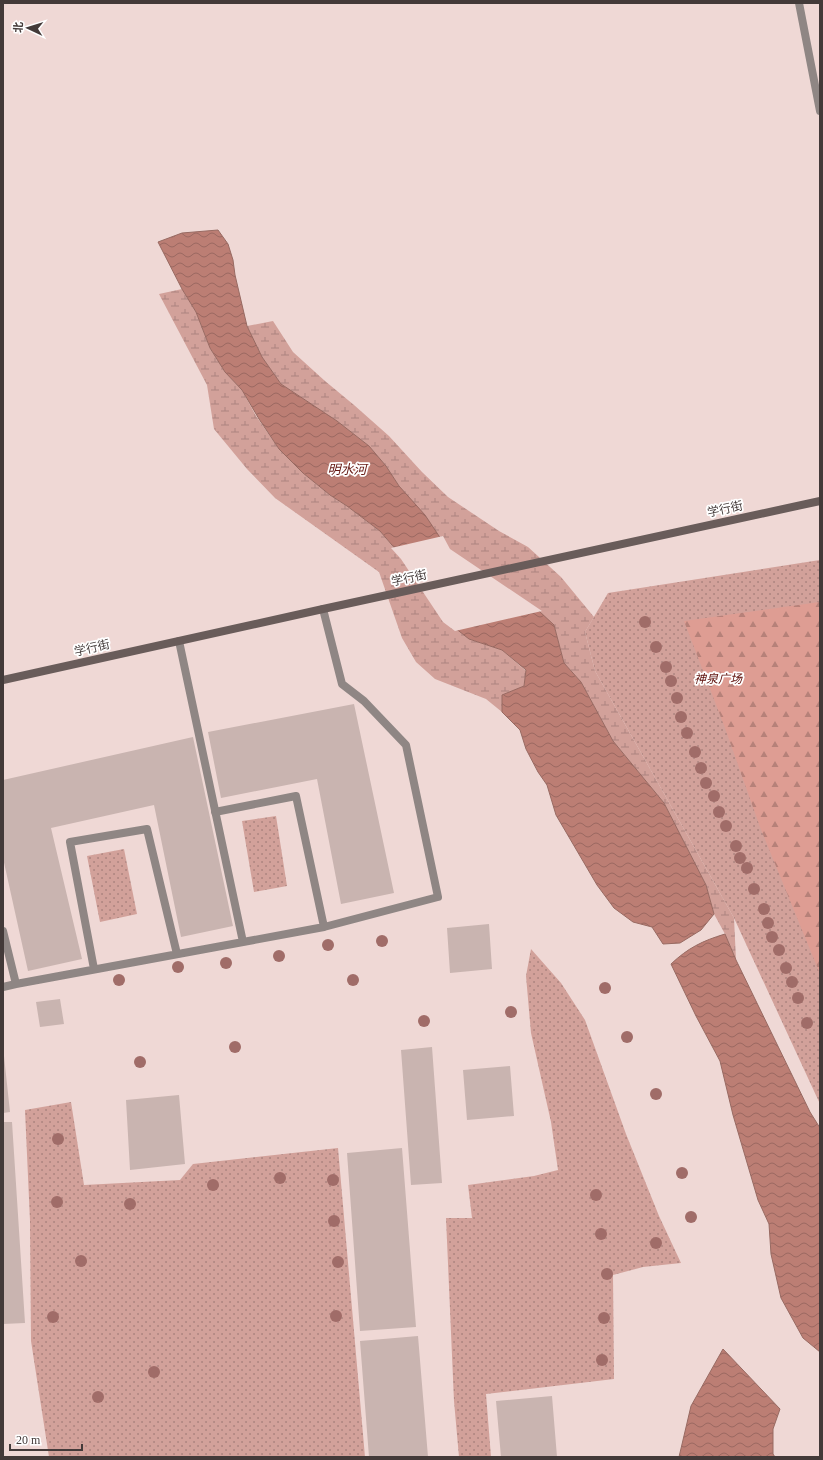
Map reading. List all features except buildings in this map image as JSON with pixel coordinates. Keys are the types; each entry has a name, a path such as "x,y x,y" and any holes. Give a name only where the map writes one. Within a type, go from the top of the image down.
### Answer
{"street":[{"path":"799,3 820,110"},
{"name":"学行街","path":"3,680 820,501"},
{"path":"3,987 324,926 438,897 406,745 364,701 342,684 323,609"},
{"path":"178,641 243,942"},
{"path":"215,812 296,796 324,926"},
{"path":"94,969 70,842 147,829 177,954"},
{"path":"3,931 16,984"}],"green space":[{"path":"182,289 196,312 210,348 225,372 242,390 256,416 279,449 303,473 330,495 380,531 469,639 502,650 526,671 524,686 502,696 502,712 486,699 435,679 416,662 402,638 379,572 275,498 247,469 214,429 207,385 159,294"},
{"path":"273,321 293,352 389,436 422,472 448,497 499,531 528,547 561,577 594,617 585,632 595,671 734,918 736,960 725,934 714,914 706,885 664,803 613,741 581,682 564,663 554,625 449,551 399,486 386,466 369,446 337,421 281,384 262,357 247,326"},
{"name":"神泉广场","path":"820,560 820,1104 734,918 595,671 585,632 608,593"},
{"path":"820,602 820,974 760,827 725,728 684,621"},
{"path":"276,816 287,886 254,892 242,821"},
{"path":"124,849 137,914 100,922 87,856"},
{"path":"531,949 561,983 585,1020 626,1134 659,1216 681,1263 643,1267 613,1275 614,1379 486,1394 491,1457 459,1457 454,1401 446,1218 472,1218 468,1185 534,1176 558,1170 551,1122 531,1033 526,976"},
{"path":"71,1102 84,1185 180,1180 193,1164 338,1148 365,1457 49,1457 31,1341 30,1221 25,1110"}],"water":[{"name":"明水河","path":"218,230 228,244 233,260 247,326 262,357 281,384 337,421 369,446 386,466 399,486 425,515 449,551 539,611 554,625 564,663 581,682 613,741 664,803 706,885 714,914 701,930 680,943 663,944 652,927 633,922 614,908 597,885 556,815 547,785 538,772 526,749 520,730 502,712 502,695 524,686 526,670 502,650 469,639 445,620 403,558 380,531 330,495 303,473 279,449 242,390 225,372 210,348 196,312 182,289 158,242 182,233"},
{"path":"725,934 736,960 810,1112 820,1128 820,1352 803,1338 781,1298 771,1254 769,1224 758,1200 733,1115 720,1061 671,964 696,946 709,939"},
{"path":"723,1349 780,1409 773,1429 773,1454 775,1457 679,1457 691,1406"}],"pier":[{"path":"443,536 450,549 542,611 455,631 443,622 401,559 391,548"}]}
